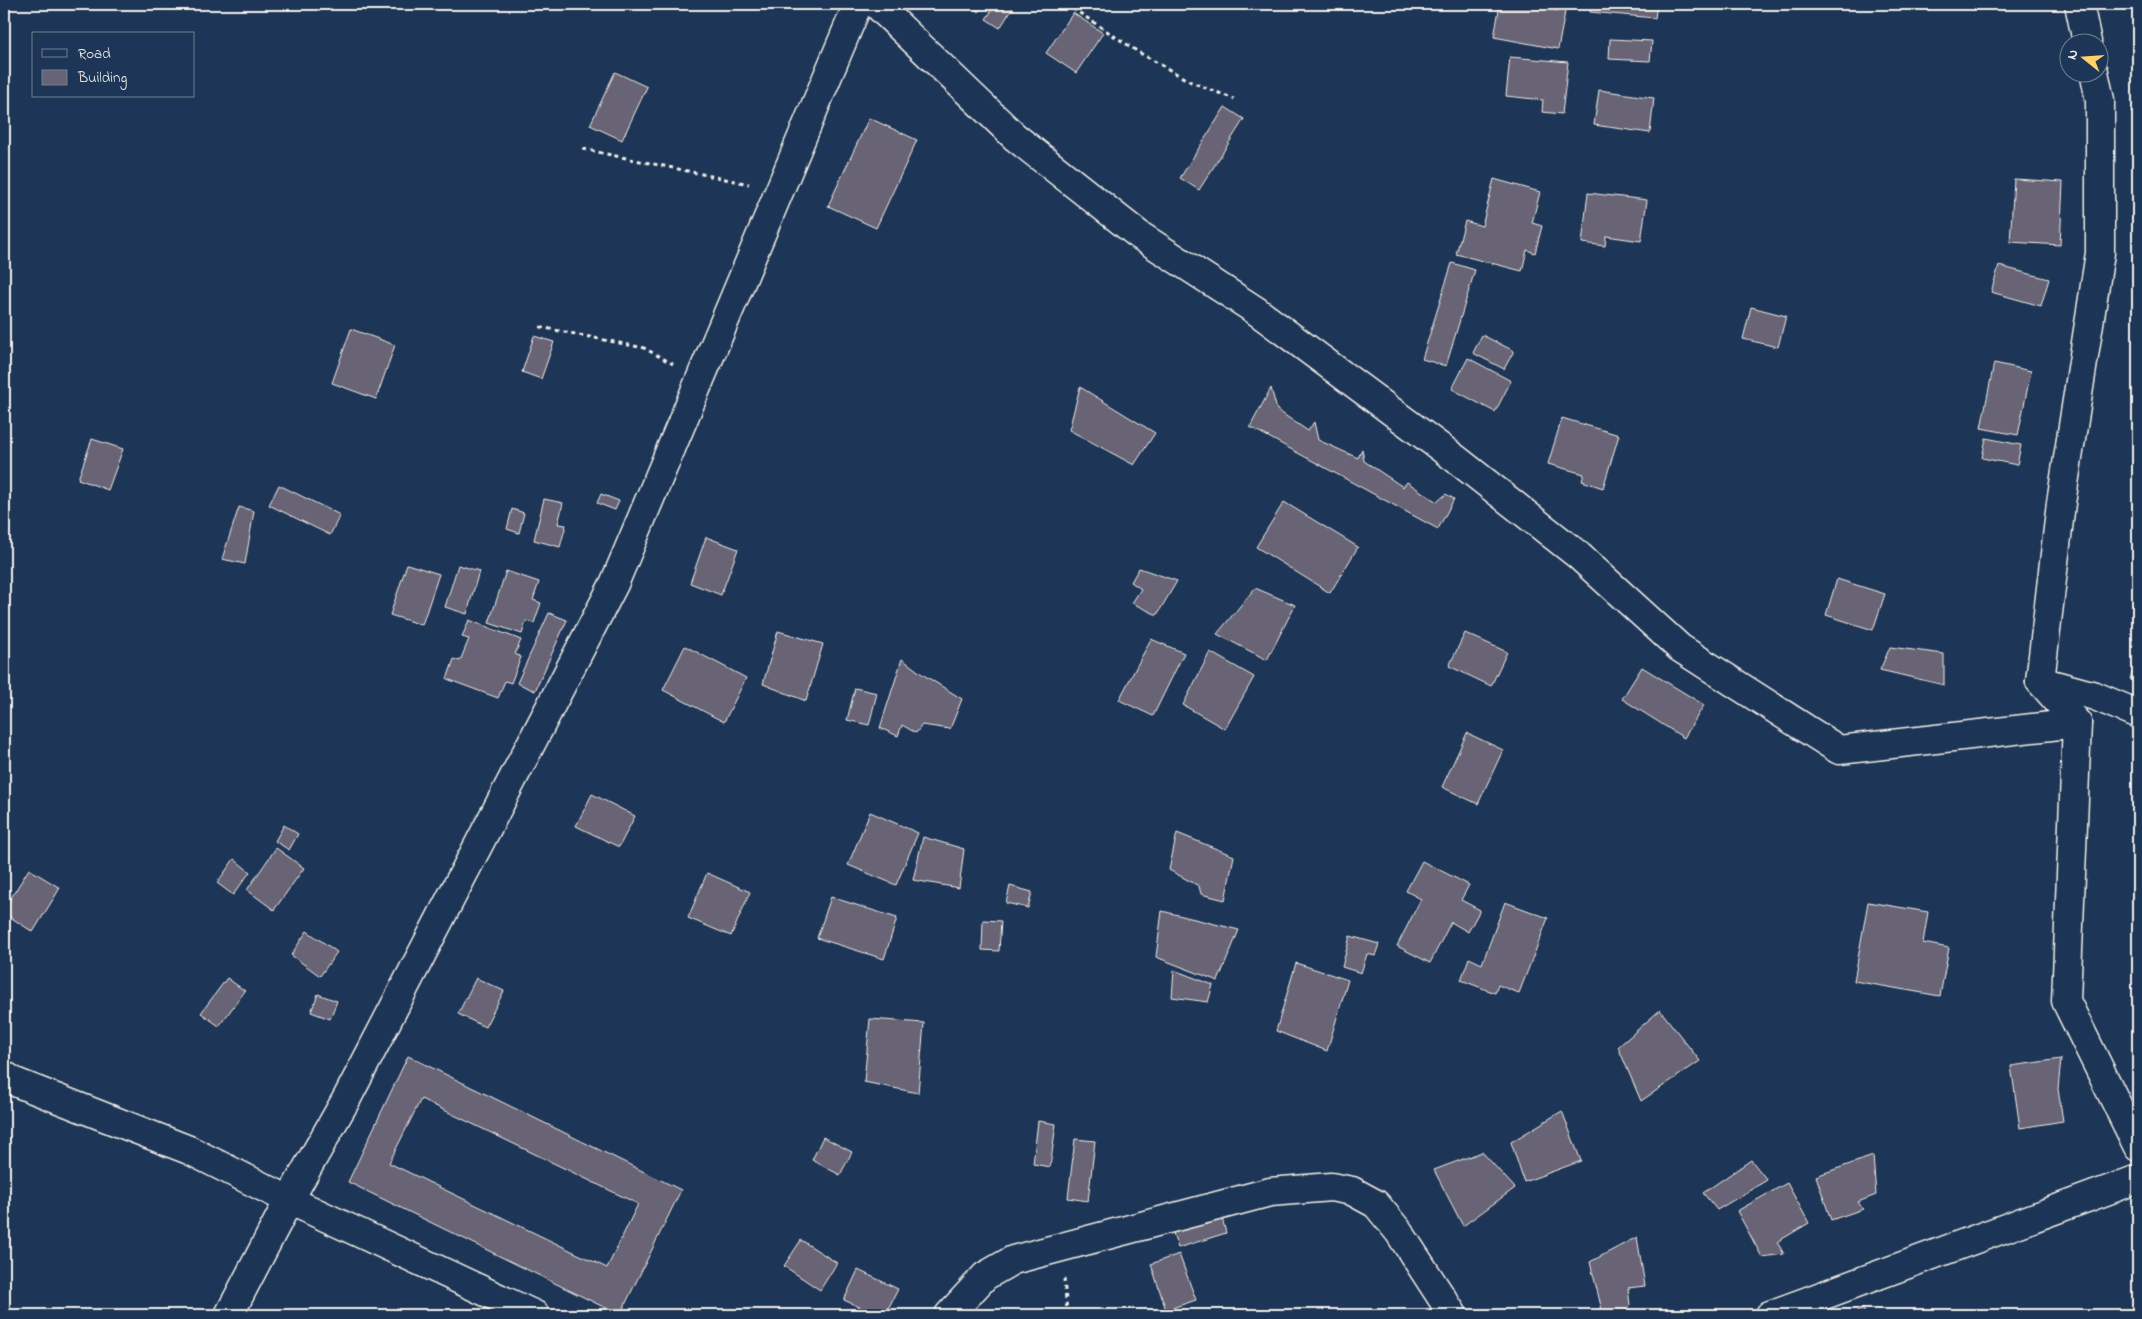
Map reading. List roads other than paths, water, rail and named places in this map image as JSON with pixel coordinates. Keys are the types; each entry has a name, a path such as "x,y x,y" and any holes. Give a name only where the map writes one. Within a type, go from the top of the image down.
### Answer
{"street":[{"path":"229,1315 289,1200 351,1089 614,584 858,4"},
{"path":"876,4 1015,137 1132,229 1255,310 1456,458 1578,555 1680,648 1839,750 2077,723"},
{"path":"2079,4 2085,32"},
{"path":"2096,82 2100,100 2100,253 2061,503 2040,681 2077,723 2066,1001 2138,1147"},
{"path":"2040,681 2095,696 2138,714"},
{"path":"4,1075 15,1082 189,1150 289,1200 535,1315"},
{"path":"1770,1315 2138,1178"},
{"path":"949,1315 985,1276 1013,1260 1270,1192 1331,1187 1352,1191 1376,1204 1399,1232 1453,1315"}]}
